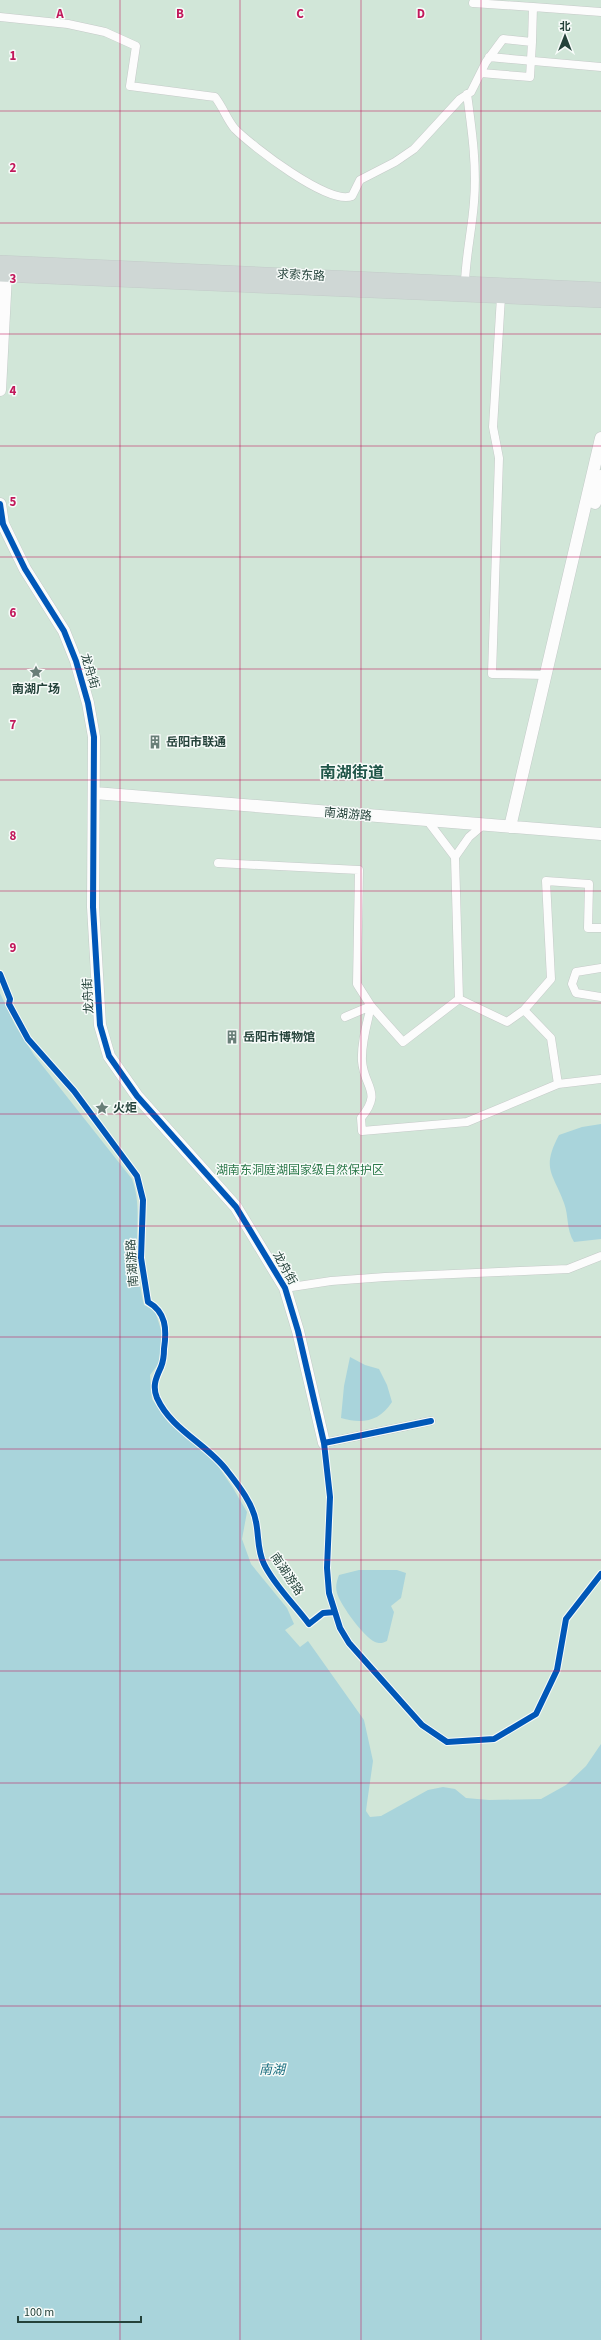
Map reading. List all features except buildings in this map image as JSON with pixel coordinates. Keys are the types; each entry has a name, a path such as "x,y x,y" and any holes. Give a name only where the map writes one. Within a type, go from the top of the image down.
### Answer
{"main road":[{"name":"求索东路","path":"0,262 601,289"},
{"name":"求索东路","path":"3,275 601,302"}],"street":[{"path":"473,3 601,12"},
{"path":"480,73 530,77 533,7"},
{"path":"0,17 68,24 105,32 136,46 130,86 215,97 224,108 234,128 298,178 328,194 347,198 352,196 360,180 395,162 414,149 460,99 468,94 489,58 503,39 532,42"},
{"path":"489,58 601,67"},
{"path":"465,282 466,252 474,203 475,150 468,94"},
{"path":"0,390 3,275"},
{"path":"501,297 492,427 499,458 492,674 546,675"},
{"path":"514,827 546,675 601,438"},
{"path":"514,827 601,476"},
{"name":"龙舟街","path":"0,504 3,524 22,562 64,631 76,661 88,703 94,738 93,907 100,1025 108,1056 137,1096 236,1207 285,1288 298,1331 324,1443"},
{"name":"南湖游路","path":"94,793 601,834"},
{"path":"427,820 455,857 459,999"},
{"path":"455,857 469,837 483,825"},
{"path":"218,863 359,870 358,984 371,1006 403,1042 459,999"},
{"path":"459,999 507,1022 524,1010 551,979 546,881 589,884 588,928 601,928"},
{"path":"601,968 576,972 572,984 576,993 601,997"},
{"path":"345,1017 371,1006"},
{"path":"371,1006 362,1061 372,1092 370,1107 361,1118 362,1131 467,1122 558,1084 601,1079"},
{"path":"524,1010 551,1038 558,1084"},
{"path":"285,1288 331,1281 385,1277 568,1269 601,1256"},
{"path":"324,1443 431,1421"}],"green space":[{"name":"湖南东洞庭湖国家级自然保护区","path":"0,0 601,0 601,2340 0,2340"}],"water":[{"name":"南湖","path":"0,993 15,1025 34,1055 132,1179 135,1187 138,1216 138,1273 144,1305 155,1311 162,1333 159,1363 150,1375 152,1399 168,1422 216,1463 233,1488 247,1512 242,1539 251,1564 287,1608 294,1624 285,1630 300,1647 308,1641 364,1720 373,1761 366,1811 370,1817 381,1816 428,1790 443,1787 455,1789 466,1798 489,1800 541,1799 566,1785 586,1766 601,1744 601,2340 0,2340"},
{"path":"601,1124 601,1239 574,1242 571,1237 564,1203 551,1170 551,1156 559,1135 582,1127"},
{"path":"350,1357 365,1365 379,1369 387,1385 392,1402 382,1414 370,1420 356,1421 341,1418 344,1386"},
{"path":"359,1570 397,1570 406,1573 401,1598 391,1606 394,1612 387,1641 380,1643 370,1639 359,1628 339,1599 336,1586 339,1575"}],"cycle path":[{"path":"0,504 3,524 25,569 64,631 76,661 88,703 94,737 93,907 100,1025 109,1056 137,1096 236,1207 285,1288 298,1331 324,1443 330,1497 327,1568 329,1593 340,1628 349,1643 422,1725 447,1742 494,1739 536,1714 557,1670 566,1619 601,1574"},
{"path":"0,974 10,999 9,1004 28,1039 74,1091 137,1176 143,1200 141,1258 148,1302 159,1311 165,1328 163,1360 156,1378 155,1386 157,1398 172,1420 211,1453 241,1489 249,1502 254,1515 260,1554 268,1572 309,1624 323,1613 335,1612"},
{"path":"324,1443 431,1421"}],"place":[{"name":"南湖广场","path":"36,672"},
{"name":"岳阳市联通","path":"155,742"},
{"name":"岳阳市博物馆","path":"232,1037"},
{"name":"火炬","path":"102,1108"}],"district":[{"name":"南湖街道","path":"352,772"}]}
